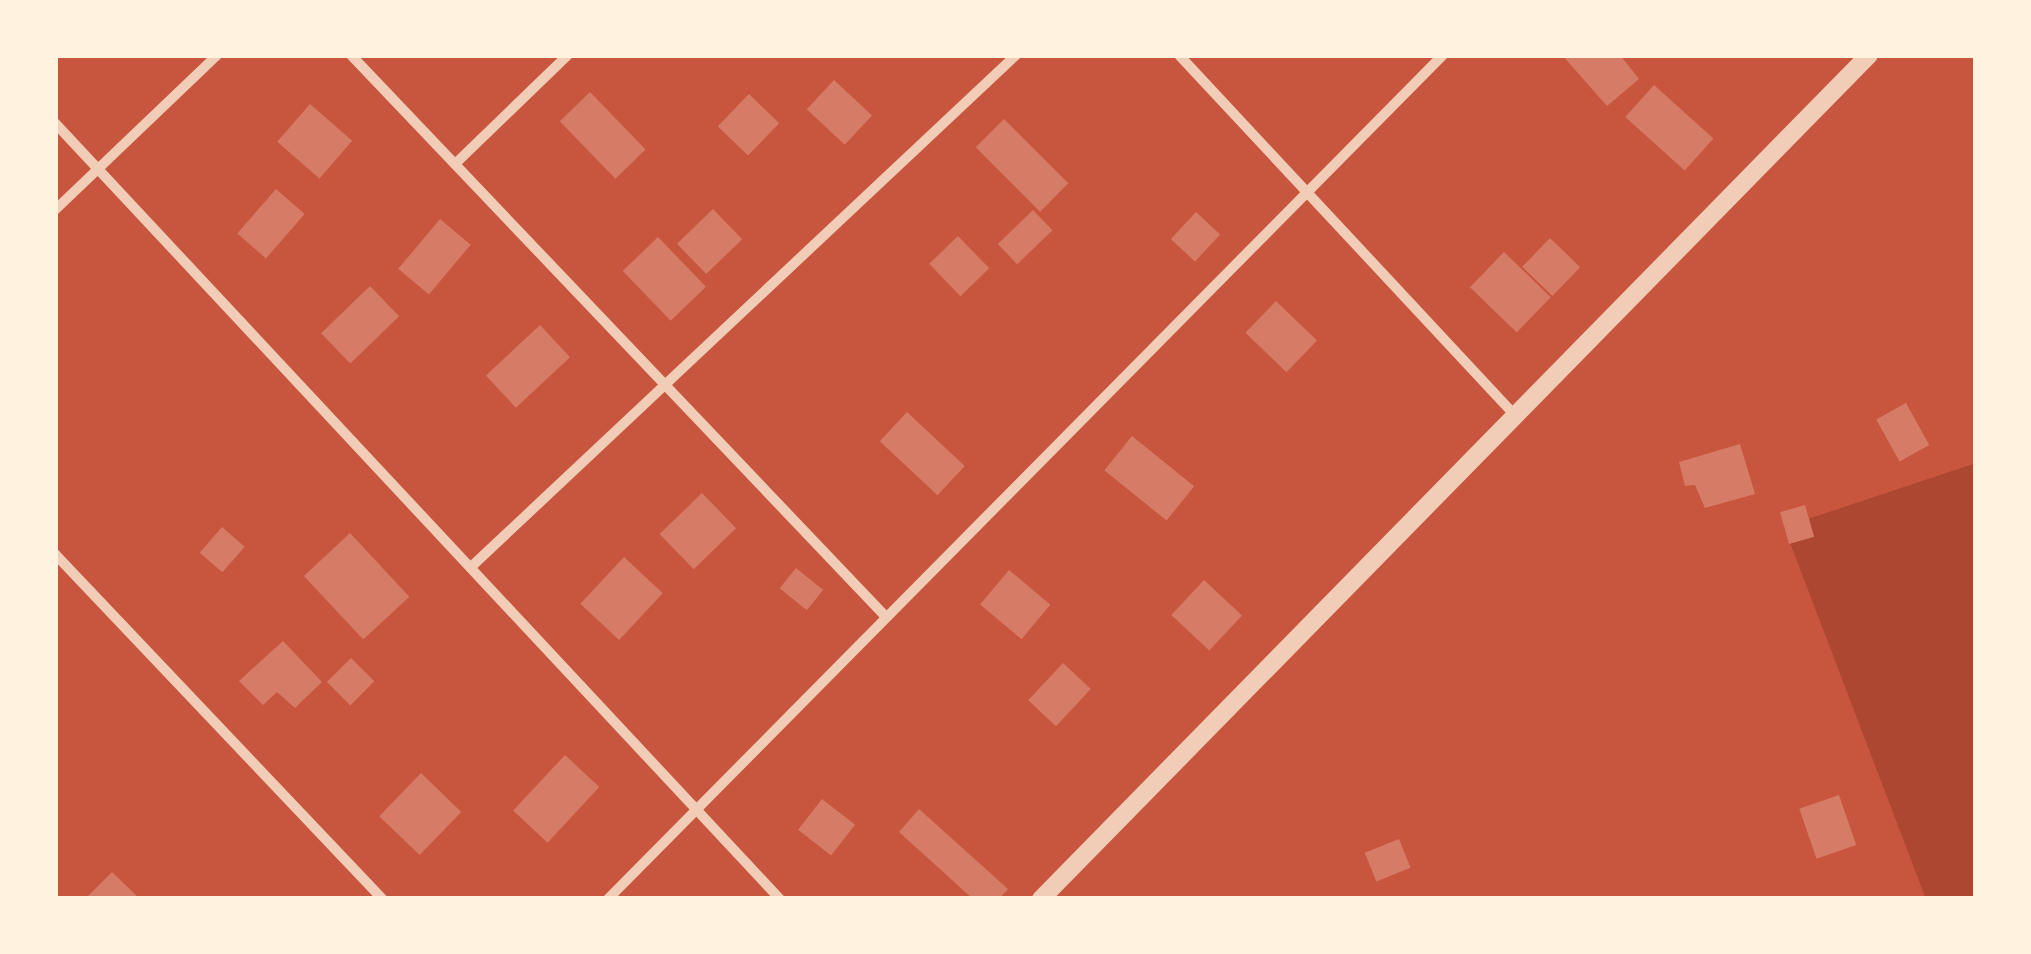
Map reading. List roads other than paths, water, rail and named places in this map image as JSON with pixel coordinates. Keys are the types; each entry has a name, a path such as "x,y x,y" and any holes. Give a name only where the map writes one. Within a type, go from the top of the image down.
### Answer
{"street":[{"path":"55,210 217,55"},
{"path":"352,55 886,618"},
{"path":"456,164 568,55"},
{"path":"471,567 1016,55"},
{"path":"1178,55 1515,415"},
{"path":"608,899 1443,55"},
{"path":"1041,899 1869,55"},
{"path":"55,123 780,899"},
{"path":"55,554 382,899"}]}
